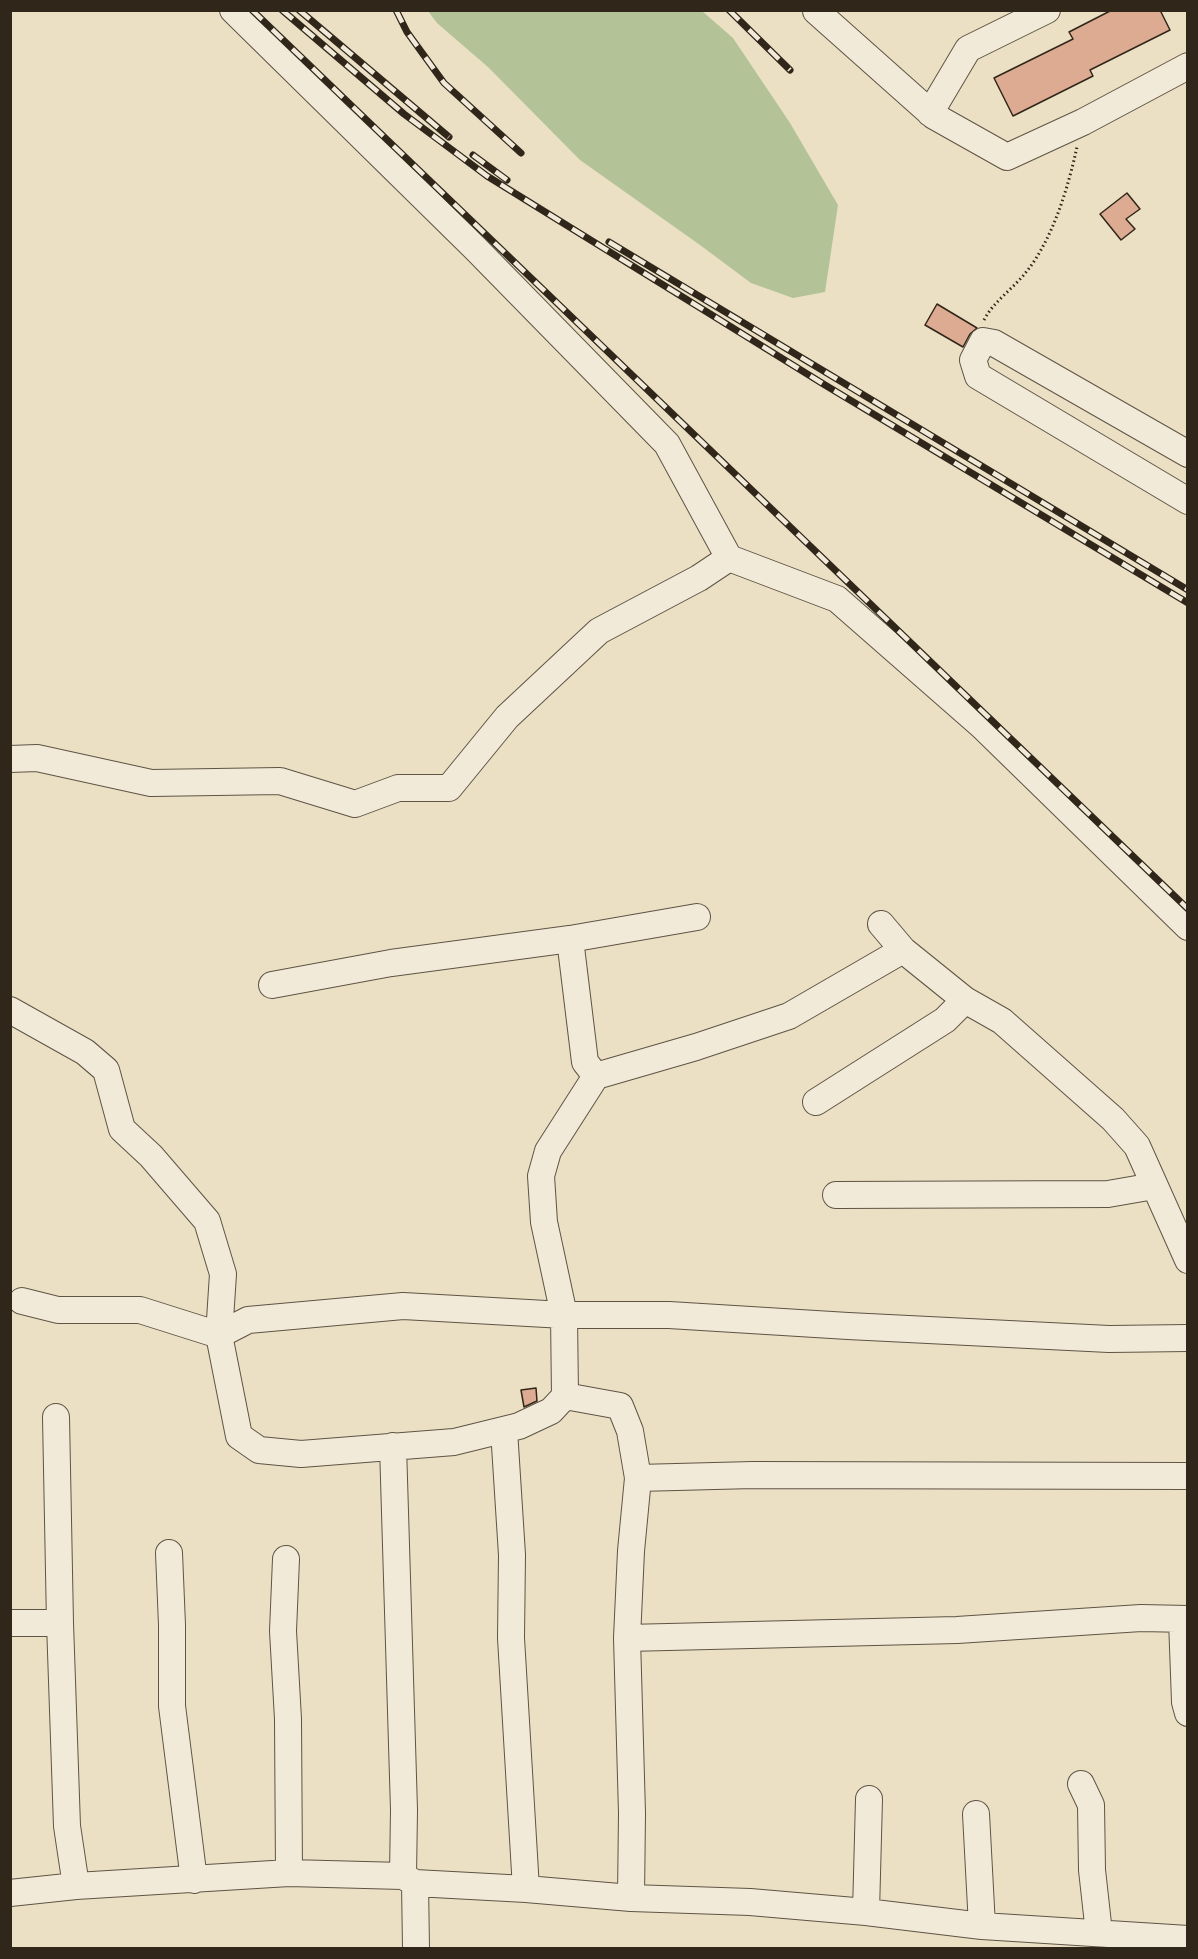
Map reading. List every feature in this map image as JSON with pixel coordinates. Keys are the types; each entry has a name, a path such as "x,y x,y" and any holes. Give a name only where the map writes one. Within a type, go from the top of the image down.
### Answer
{"street":[{"path":"233,10 476,249 667,444 729,558 837,598 982,726 1188,927"},
{"path":"930,113 968,49 1047,10"},
{"path":"816,11 930,113 1007,157 1083,122 1188,66"},
{"path":"1188,454 994,343 983,341 973,360 978,376 1188,501"},
{"path":"10,759 37,758 151,783 280,781 355,804 398,788 449,788 507,717 599,631 699,578 729,558"},
{"path":"272,985 391,963 570,939 697,917"},
{"path":"881,924 903,950 965,1000 1002,1022 1113,1119 1137,1146 1188,1260"},
{"path":"570,939 585,1062 596,1076"},
{"path":"10,1010 85,1052 106,1070 122,1128 151,1156 207,1221 223,1274 219,1335 239,1436 259,1450 301,1454 454,1442 519,1426 551,1411 565,1396 564,1315 544,1222 541,1176 548,1151 596,1076 696,1047 789,1016 903,950"},
{"path":"816,1102 945,1020 965,1000"},
{"path":"836,1194 1108,1194 1154,1186"},
{"path":"22,1301 58,1310 140,1310 219,1335 248,1320 403,1306 564,1315 669,1314 848,1326 1097,1338 1188,1338"},
{"path":"565,1396 620,1406 630,1431 638,1478 631,1551 627,1638 632,1813 631,1898"},
{"path":"56,1417 66,1826 76,1886"},
{"path":"504,1430 512,1556 511,1638 526,1889"},
{"path":"393,1446 404,1810 416,1948"},
{"path":"638,1478 753,1475 1188,1476"},
{"path":"170,1553 172,1706 194,1880"},
{"path":"286,1559 283,1630 288,1719 289,1873"},
{"path":"627,1638 957,1630 1141,1618 1185,1619 1185,1702 1188,1713"},
{"path":"10,1623 60,1623"},
{"path":"1081,1784 1091,1805 1092,1870 1099,1933"},
{"path":"866,1911 869,1799"},
{"path":"976,1814 982,1926"},
{"path":"10,1893 76,1886 289,1873 631,1898 750,1902 866,1911 982,1926 1188,1939"}],"path":[{"path":"983,341 980,327 986,316 1028,270 1050,230 1070,181 1083,122"}],"green space":[{"path":"428,11 702,11 733,38 790,123 838,205 825,292 793,298 751,283 580,160 488,67 437,23"}],"building":[{"path":"1112,10 1160,10 1170,30 1090,70 1093,76 1013,116 994,78 1073,39 1069,32"},
{"path":"1127,193 1140,209 1126,219 1135,229 1121,240 1100,214"},
{"path":"937,304 977,328 970,334 963,347 925,325"},
{"path":"536,1388 537,1401 524,1407 521,1390"}],"railway":[{"path":"252,10 1188,909"},
{"path":"282,10 404,114 487,176 825,385 1188,603"},
{"path":"299,10 449,137"},
{"path":"396,10 407,32 444,83 521,153"},
{"path":"729,10 790,70"},
{"path":"473,155 507,180"},
{"path":"609,242 1188,590"}]}
